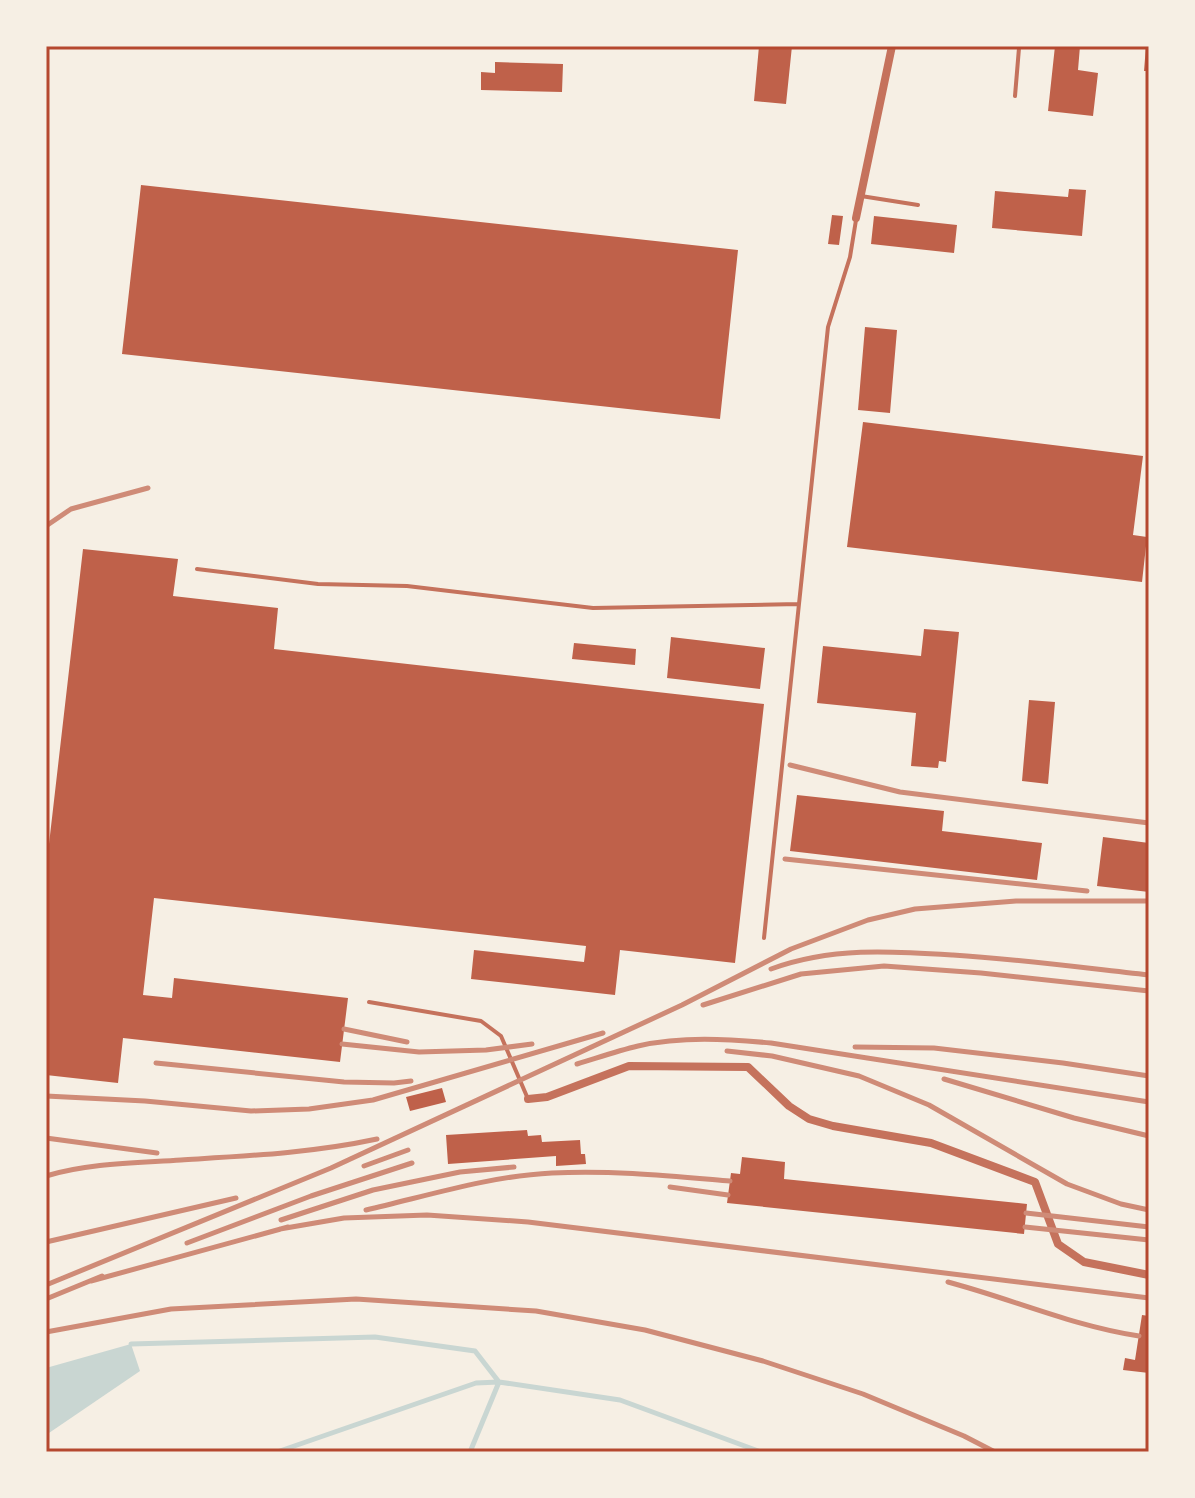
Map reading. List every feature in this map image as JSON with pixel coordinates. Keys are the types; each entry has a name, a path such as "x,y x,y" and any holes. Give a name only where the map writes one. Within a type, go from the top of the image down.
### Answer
{"street":[{"path":"856,218 892,46"},
{"path":"528,1099 547,1097 629,1066 748,1067 789,1106 809,1119 931,1143 1035,1182 1058,1244 1084,1262 1149,1275"}],"lane":[{"path":"1015,96 1017,46"},
{"path":"861,196 918,205"},
{"path":"764,938 828,327 850,257 856,218"},
{"path":"197,569 318,584 407,586 593,608 799,604"},
{"path":"369,1002 481,1021 501,1036 528,1099"}],"shaded area":[{"path":"131,1344 140,1371 46,1435 46,1368"}],"building":[{"path":"759,46 792,46 786,104 754,101"},
{"path":"1055,46 1080,46 1078,70 1098,73 1093,116 1048,111"},
{"path":"1146,46 1149,46 1149,71 1144,71"},
{"path":"495,62 563,64 562,92 481,90 481,72 495,73"},
{"path":"141,185 738,250 720,419 122,354"},
{"path":"1069,189 1086,190 1082,236 992,228 995,191 1068,197"},
{"path":"832,215 843,216 839,245 828,244"},
{"path":"874,216 957,225 954,253 871,244"},
{"path":"865,327 897,330 890,413 858,410"},
{"path":"863,422 1143,456 1133,535 1147,537 1142,582 847,547"},
{"path":"83,549 178,559 173,596 278,608 274,649 764,704 735,963 620,950 615,995 471,979 474,950 584,962 586,946 154,898 143,995 172,998 174,978 348,998 340,1062 123,1038 118,1083 46,1075 46,870"},
{"path":"924,629 959,632 946,762 939,761 938,768 911,766 916,713 817,703 823,646 921,656"},
{"path":"671,637 765,648 760,689 667,678"},
{"path":"574,643 636,649 635,665 572,659"},
{"path":"1029,700 1055,702 1048,784 1022,781"},
{"path":"797,795 944,811 942,831 1042,843 1037,880 790,851"},
{"path":"1103,837 1149,843 1149,892 1097,886"},
{"path":"442,1088 446,1102 410,1111 406,1097"},
{"path":"527,1130 528,1136 541,1135 542,1142 580,1140 581,1154 585,1154 586,1164 556,1166 556,1156 448,1164 446,1135"},
{"path":"742,1157 785,1162 784,1179 1027,1204 1024,1234 727,1203 731,1173 740,1174"},
{"path":"1142,1315 1149,1316 1149,1373 1123,1370 1125,1358 1135,1360"}],"waterway":[{"path":"131,1344 375,1337 475,1351 499,1382 470,1452"},
{"path":"277,1452 476,1383 499,1382 620,1400 761,1452"}],"railway":[{"path":"46,526 71,509 148,488"},
{"path":"790,765 900,792 1149,823"},
{"path":"785,859 1087,891"},
{"path":"46,1285 331,1168 682,1005 791,949 868,920 915,909 1016,901 1149,901"},
{"path":"771,969 816,957 884,952 1002,959 1149,975"},
{"path":"703,1005 801,974 884,966 1149,991"},
{"path":"344,1029 407,1042"},
{"path":"46,1096 251,1111 309,1109 373,1100 603,1033"},
{"path":"577,1064 655,1043 738,1040 1149,1102"},
{"path":"342,1044 419,1052 486,1050 532,1044"},
{"path":"855,1047 934,1048 1149,1076"},
{"path":"727,1051 772,1056 859,1076 929,1105 1067,1184 1121,1204 1149,1210"},
{"path":"156,1063 344,1082 411,1081"},
{"path":"944,1079 1074,1118 1149,1136"},
{"path":"46,1138 157,1153"},
{"path":"46,1176 96,1166 279,1153 377,1139"},
{"path":"364,1166 408,1150"},
{"path":"187,1243 311,1196 412,1163"},
{"path":"281,1220 373,1190 460,1172 514,1167"},
{"path":"366,1210 482,1182 528,1175 619,1173 730,1181"},
{"path":"670,1187 728,1195"},
{"path":"46,1242 236,1198"},
{"path":"1026,1213 1149,1227"},
{"path":"280,1229 344,1218 427,1215 528,1222 1149,1298"},
{"path":"91,1281 288,1227"},
{"path":"1025,1227 1149,1240"},
{"path":"46,1299 102,1276"},
{"path":"948,1282 1066,1319 1139,1336"},
{"path":"46,1332 171,1309 356,1299 536,1311 645,1330 763,1361 863,1394 995,1452"}]}
